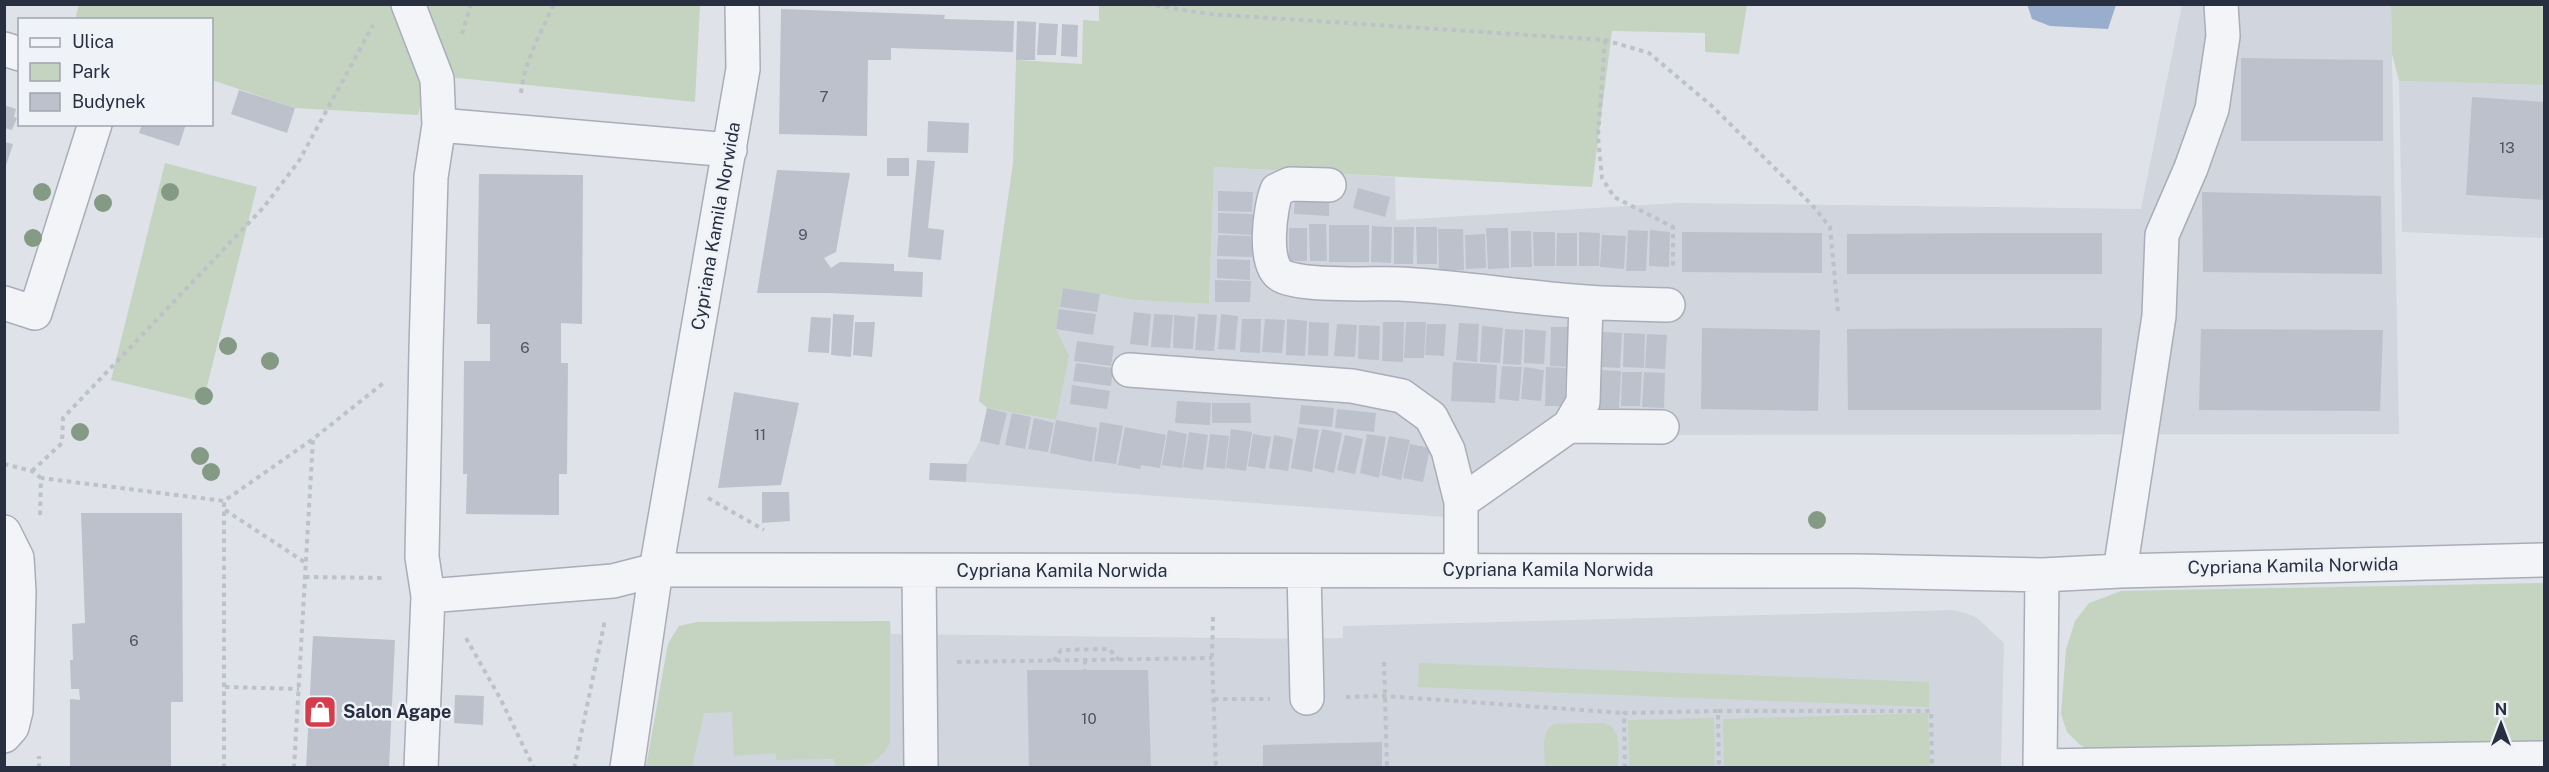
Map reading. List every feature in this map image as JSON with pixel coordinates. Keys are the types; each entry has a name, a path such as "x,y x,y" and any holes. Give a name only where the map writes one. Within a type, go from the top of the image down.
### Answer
{"street":[{"name":"Cypriana Kamila Norwida","path":"742,4 742,69 730,150 656,570 1858,571 2042,575 2544,560"},
{"path":"2120,571 2159,316 2162,235 2191,168 2212,109 2223,36 2221,4"},
{"path":"393,10 437,79 439,124 431,177 426,349 422,557 428,596 421,768"},
{"path":"439,124 730,150"},
{"path":"4,303 35,313 94,126"},
{"path":"1329,184 1290,184 1276,190 1271,204 1270,254 1273,267 1281,276 1301,281 1401,284 1586,302 1668,305"},
{"path":"1461,502 1569,426 1583,402 1586,302"},
{"path":"1129,370 1352,386 1402,396 1431,417 1448,450 1461,502 1461,570"},
{"path":"1569,426 1662,428"},
{"path":"4,532 17,558 19,592 16,711 12,727 4,736"},
{"path":"428,596 613,581 656,570 627,768"},
{"path":"919,571 921,768"},
{"path":"1304,571 1307,698"},
{"path":"2042,575 2040,767 2544,758"}],"path":[{"path":"517,131 522,81 554,4"},
{"path":"1147,4 1209,14 1605,40 1649,52 1713,107 1812,205 1830,227 1838,312"},
{"path":"32,471 62,443 63,418 263,208 299,161 393,10"},
{"path":"1605,40 1598,136 1602,178 1614,196 1673,227 1674,273"},
{"path":"4,464 32,471 41,478 224,501 313,440 426,349"},
{"path":"294,768 313,440"},
{"path":"40,525 41,478"},
{"path":"707,497 768,532"},
{"path":"224,501 224,768"},
{"path":"224,509 306,563"},
{"path":"305,577 406,578 428,596 454,619 500,698 534,768"},
{"path":"574,768 613,581"},
{"path":"1213,617 1212,658 1216,768"},
{"path":"1053,661 1061,650 1109,649 1119,660"},
{"path":"921,663 1212,658"},
{"path":"1085,660 1085,670"},
{"path":"1384,662 1387,768"},
{"path":"225,687 298,689"},
{"path":"1385,696 1624,713 1931,711 1932,768"},
{"path":"1214,699 1243,699"},
{"path":"1718,711 1719,768"},
{"path":"1624,713 1625,768"},
{"path":"39,745 39,768"}],"shaded area":[{"path":"2182,5 2391,5 2399,434 1552,435 1459,518 966,482 967,464 980,441 987,408 1056,420 1068,356 1056,329 1063,288 1135,300 1209,304 1214,167 1395,177 1396,220 1677,203 2141,209"},
{"path":"2399,81 2544,85 2544,238 2402,232"},
{"path":"1955,610 1976,617 2004,643 2001,767 646,768 668,644 679,626 698,622 890,621 891,634 1305,639 1343,638 1343,626"}],"green space":[{"path":"79,4 700,5 695,102 428,75 418,115 295,108 213,80 213,18 76,18"},
{"path":"1099,5 1747,5 1739,54 1705,52 1705,33 1612,31 1592,187 1214,167 1209,304 1135,300 1063,288 1056,329 1069,356 1056,420 987,408 979,401 1013,163 1016,60 1082,64 1083,20 1099,21"},
{"path":"2391,5 2544,5 2544,85 2399,81 2392,54"},
{"path":"165,163 257,187 203,402 111,380"},
{"path":"2544,583 2544,745 2090,750 2080,745 2067,732 2061,714 2066,649 2075,621 2089,603 2121,591"},
{"path":"890,621 890,743 873,762 853,767 835,767 834,759 776,760 776,753 734,756 732,712 704,713 692,767 646,767 668,644 679,626 698,622"},
{"path":"1419,663 1929,682 1929,707 1418,687"},
{"path":"1928,713 1930,767 1724,767 1723,719"},
{"path":"1714,718 1715,767 1629,767 1628,720"},
{"path":"1604,723 1610,726 1617,735 1618,767 1545,767 1545,737 1554,724"}],"water":[{"path":"2027,4 2116,5 2108,29 2050,26 2032,19"}],"building":[{"path":"781,9 945,15 944,19 1014,21 1013,52 891,48 891,60 868,60 867,136 779,134"},
{"path":"1017,21 1036,22 1035,60 1016,60"},
{"path":"1039,23 1058,24 1056,55 1037,55"},
{"path":"1062,24 1078,25 1077,57 1061,56"},
{"path":"2241,58 2383,60 2383,141 2241,141"},
{"path":"239,90 295,108 287,133 231,114"},
{"path":"2472,97 2544,102 2544,200 2466,195"},
{"path":"4,105 16,109 14,117 17,118 12,130 4,128"},
{"path":"928,121 969,123 968,153 927,152"},
{"path":"141,126 185,126 179,146 139,133"},
{"path":"4,142 13,144 5,169 4,169"},
{"path":"887,158 909,158 909,176 887,176"},
{"path":"917,160 935,161 928,228 944,230 941,260 908,257"},
{"path":"777,170 850,173 836,252 824,258 831,268 840,262 894,264 894,271 923,272 922,297 757,293"},
{"path":"479,174 583,175 582,324 561,323 561,363 568,363 567,474 559,474 559,515 466,514 467,474 463,474 464,361 490,361 490,324 477,324"},
{"path":"1358,188 1390,197 1385,217 1353,208"},
{"path":"1218,191 1253,192 1252,212 1218,211"},
{"path":"2202,192 2381,196 2382,274 2203,272"},
{"path":"1295,193 1329,195 1329,216 1294,214"},
{"path":"1218,213 1253,214 1252,235 1218,233"},
{"path":"1309,224 1326,224 1327,261 1310,261"},
{"path":"1329,225 1369,225 1369,262 1329,262"},
{"path":"1372,226 1392,227 1391,263 1371,262"},
{"path":"1394,227 1414,227 1413,264 1394,264"},
{"path":"1416,227 1437,227 1437,264 1417,264"},
{"path":"1289,228 1307,228 1307,261 1289,261"},
{"path":"1486,228 1508,228 1509,268 1488,269"},
{"path":"1438,229 1463,229 1464,270 1439,271"},
{"path":"1628,230 1648,231 1646,271 1626,271"},
{"path":"1650,230 1670,232 1669,267 1649,266"},
{"path":"1511,231 1531,231 1532,267 1511,267"},
{"path":"1533,232 1555,232 1555,266 1534,266"},
{"path":"1579,232 1600,233 1599,266 1579,266"},
{"path":"1682,232 1822,233 1822,273 1682,272"},
{"path":"1557,233 1577,233 1577,266 1556,266"},
{"path":"2102,233 2102,274 1847,274 1847,234"},
{"path":"1485,234 1486,268 1466,269 1465,235"},
{"path":"1218,235 1252,236 1252,257 1217,256"},
{"path":"1602,235 1626,236 1624,269 1600,267"},
{"path":"1217,259 1250,260 1250,280 1217,278"},
{"path":"1215,280 1251,281 1250,302 1215,302"},
{"path":"1063,288 1100,294 1097,312 1060,307"},
{"path":"1059,309 1096,314 1093,335 1056,329"},
{"path":"1134,312 1151,314 1148,346 1130,344"},
{"path":"833,314 854,315 851,357 831,355"},
{"path":"1154,314 1173,315 1170,348 1151,347"},
{"path":"1198,314 1217,315 1214,351 1195,350"},
{"path":"1221,314 1238,316 1235,350 1218,349"},
{"path":"1174,315 1195,317 1193,349 1173,348"},
{"path":"811,317 831,318 829,353 808,352"},
{"path":"1242,319 1261,319 1260,353 1240,352"},
{"path":"1265,319 1285,320 1282,353 1262,352"},
{"path":"1287,319 1307,321 1305,356 1286,355"},
{"path":"855,322 875,322 872,357 853,355"},
{"path":"1309,322 1329,323 1328,356 1308,355"},
{"path":"1383,322 1404,322 1403,362 1382,361"},
{"path":"1406,322 1426,322 1424,358 1404,358"},
{"path":"1459,323 1479,324 1477,362 1456,360"},
{"path":"1337,324 1357,325 1355,357 1334,356"},
{"path":"1427,324 1446,324 1444,356 1425,355"},
{"path":"1359,325 1380,326 1379,360 1358,359"},
{"path":"1482,326 1503,328 1500,363 1480,362"},
{"path":"1551,327 1571,327 1570,367 1550,366"},
{"path":"1702,328 1820,330 1818,411 1701,409"},
{"path":"2102,328 2101,410 1848,410 1847,329"},
{"path":"1505,329 1523,330 1521,365 1503,364"},
{"path":"1525,329 1546,331 1544,364 1524,363"},
{"path":"2201,329 2383,330 2380,411 2199,410"},
{"path":"1603,332 1622,333 1620,368 1601,367"},
{"path":"1624,333 1645,334 1644,368 1623,367"},
{"path":"1647,334 1667,335 1665,369 1645,368"},
{"path":"1077,341 1114,346 1111,366 1074,361"},
{"path":"1453,362 1497,365 1495,403 1451,401"},
{"path":"1076,363 1113,368 1111,386 1073,381"},
{"path":"1502,366 1522,367 1519,401 1499,399"},
{"path":"1524,367 1544,370 1541,401 1521,399"},
{"path":"1546,367 1566,368 1565,406 1545,406"},
{"path":"1601,370 1621,371 1619,408 1599,408"},
{"path":"1622,372 1642,372 1640,406 1621,406"},
{"path":"1644,372 1665,373 1664,408 1642,407"},
{"path":"1072,385 1110,391 1107,409 1070,404"},
{"path":"734,392 799,403 781,485 718,488"},
{"path":"1177,401 1211,403 1210,425 1175,423"},
{"path":"1212,403 1250,403 1251,423 1212,423"},
{"path":"1301,405 1334,408 1332,427 1299,424"},
{"path":"987,408 1007,413 999,445 980,441"},
{"path":"1337,409 1376,413 1374,432 1335,428"},
{"path":"1012,413 1031,417 1025,449 1005,445"},
{"path":"1034,418 1054,423 1048,452 1028,449"},
{"path":"1056,420 1097,428 1092,462 1050,453"},
{"path":"1100,422 1123,426 1116,464 1094,461"},
{"path":"1125,427 1166,435 1160,468 1141,465 1140,469 1118,465"},
{"path":"1298,427 1319,430 1312,472 1291,468"},
{"path":"1231,429 1252,432 1246,471 1226,468"},
{"path":"1322,429 1342,433 1334,473 1314,468"},
{"path":"1168,430 1187,434 1182,468 1162,465"},
{"path":"1189,432 1208,435 1203,470 1183,467"},
{"path":"1210,434 1229,436 1225,469 1206,467"},
{"path":"1253,434 1271,437 1265,469 1248,466"},
{"path":"1367,434 1386,437 1379,478 1360,473"},
{"path":"1274,435 1293,439 1288,471 1269,468"},
{"path":"1345,435 1363,439 1355,474 1337,470"},
{"path":"1389,436 1410,440 1401,480 1381,475"},
{"path":"1410,444 1430,448 1423,482 1403,478"},
{"path":"930,463 967,464 966,482 929,480"},
{"path":"762,492 789,492 790,521 762,523"},
{"path":"81,513 182,513 183,702 171,702 171,768 70,768 70,699 80,700 79,689 71,689 72,624 85,623"},
{"path":"313,636 395,640 389,768 306,768"},
{"path":"1027,670 1148,670 1151,768 1029,768"},
{"path":"455,695 484,696 483,725 454,723"},
{"path":"1382,742 1382,768 1263,768 1263,745"}],"place":[{"name":"Salon Agape","path":"320,712"}]}
